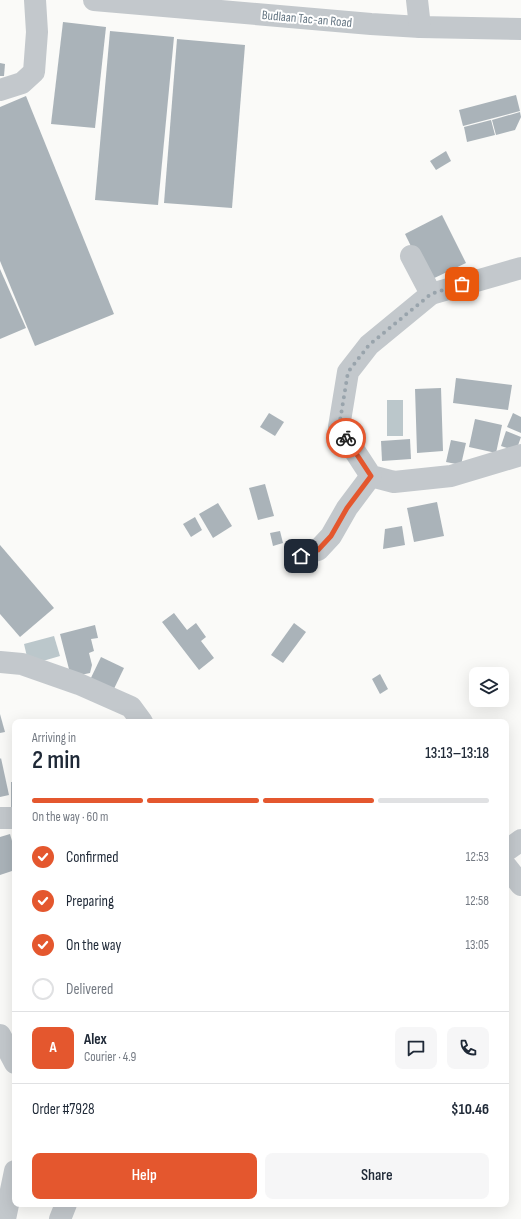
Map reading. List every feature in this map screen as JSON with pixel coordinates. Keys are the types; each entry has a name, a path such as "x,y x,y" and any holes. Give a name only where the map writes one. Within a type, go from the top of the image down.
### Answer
{"street":[{"path":"0,90 22,83 34,72 37,32 35,0"},
{"name":"Budlaan Tac-an Road","path":"94,0 420,27 521,30"},
{"path":"417,0 420,27"},
{"path":"411,256 431,294"},
{"path":"521,268 431,294 369,345 348,372 339,427 371,476 394,482 451,476 521,455"},
{"path":"301,556 318,550 331,536 347,508 371,476"},
{"path":"0,662 22,664 79,684 131,707 140,719"},
{"path":"0,818 12,818"},
{"path":"509,849 521,840"},
{"path":"509,870 521,886"},
{"path":"0,1035 12,1057"},
{"path":"5,1219 12,1185"},
{"path":"60,1219 65,1207"}],"shaded area":[{"path":"387,400 403,400 403,436 387,436"},
{"path":"54,636 60,656 29,665 24,644"}],"building":[{"path":"63,22 106,27 95,128 51,124"},
{"path":"110,31 174,37 158,205 95,200"},
{"path":"177,39 245,45 232,208 164,203"},
{"path":"0,63 5,64 4,76 0,76"},
{"path":"516,95 520,111 463,126 459,110"},
{"path":"26,96 114,314 35,346 0,261 0,107"},
{"path":"520,112 521,117 515,130 496,135 492,120"},
{"path":"491,120 495,135 467,142 464,127"},
{"path":"446,151 451,161 436,170 430,161"},
{"path":"442,215 466,263 428,281 405,234"},
{"path":"0,269 26,328 0,339"},
{"path":"456,378 512,385 508,410 453,403"},
{"path":"441,388 443,451 417,453 415,389"},
{"path":"269,413 284,422 275,436 260,427"},
{"path":"513,413 521,417 521,433 507,427"},
{"path":"475,419 502,425 496,453 469,447"},
{"path":"506,431 521,437 516,451 501,446"},
{"path":"410,439 411,459 382,461 381,441"},
{"path":"451,440 466,443 461,465 446,462"},
{"path":"265,484 274,516 258,520 249,488"},
{"path":"437,502 444,536 414,542 407,508"},
{"path":"218,503 232,526 213,538 199,514"},
{"path":"195,517 202,530 191,537 183,524"},
{"path":"402,526 405,545 383,549 385,529"},
{"path":"280,531 283,543 273,546 270,533"},
{"path":"0,545 54,608 20,637 0,614"},
{"path":"174,613 187,630 196,623 206,637 201,641 214,658 199,670 162,622"},
{"path":"294,623 306,632 283,663 271,655"},
{"path":"95,625 98,638 91,639 94,651 89,653 92,665 90,673 71,677 60,634"},
{"path":"101,657 124,668 111,695 88,684"},
{"path":"380,674 388,689 380,694 372,679"},
{"path":"0,714 5,732 0,733"},
{"path":"1,758 9,795 0,797 0,759"},
{"path":"11,782 12,782 12,812"},
{"path":"10,834 12,841 12,871 0,875 0,837"}],"way so far":[{"path":"346,438 339,427 348,372 369,345 431,294 462,284"}],"route":[{"path":"301,556 318,550 331,536 347,508 371,476 346,438"}]}
